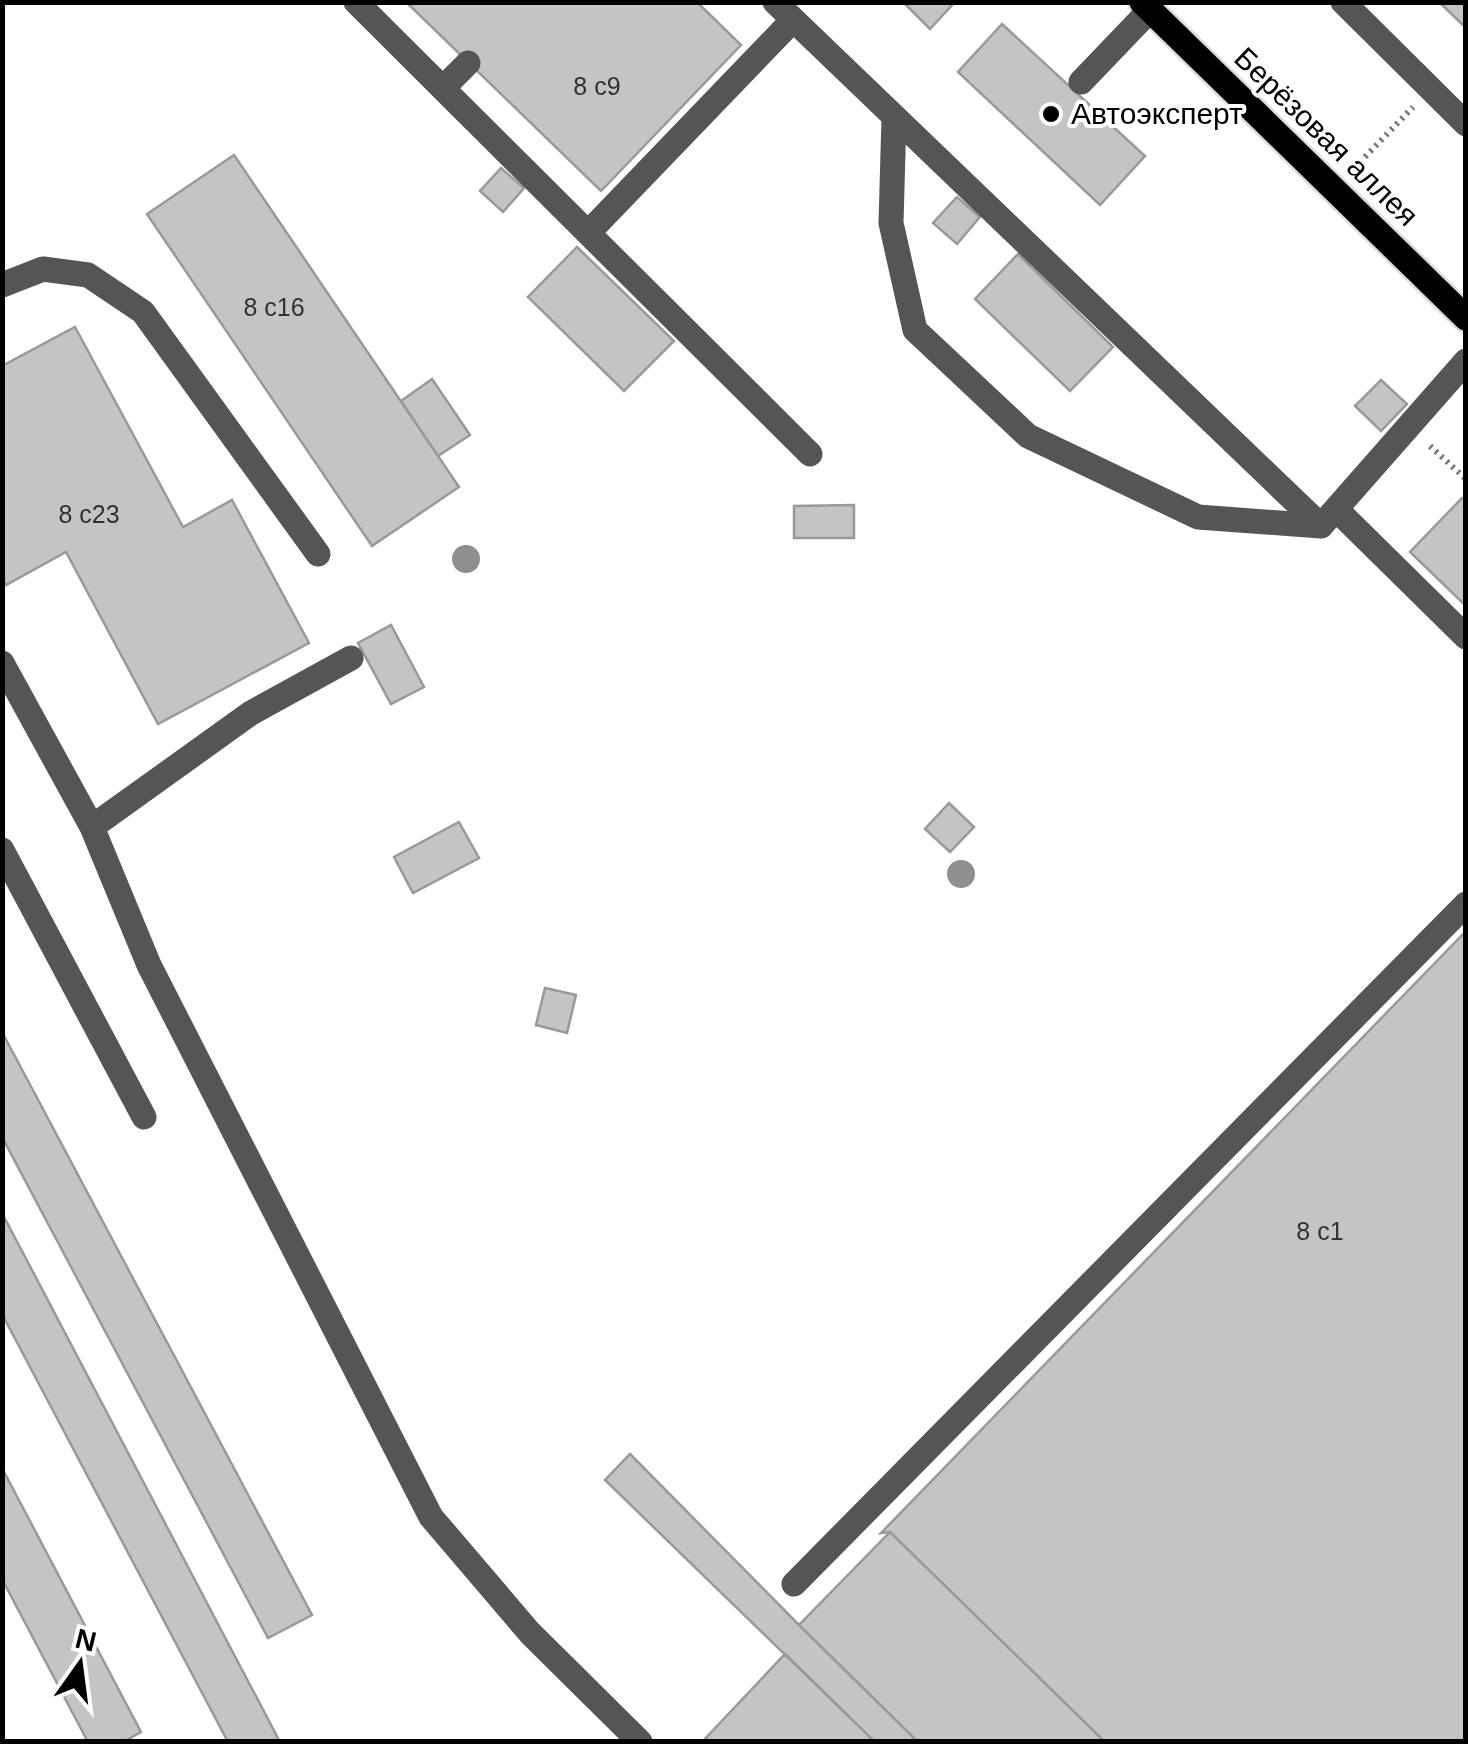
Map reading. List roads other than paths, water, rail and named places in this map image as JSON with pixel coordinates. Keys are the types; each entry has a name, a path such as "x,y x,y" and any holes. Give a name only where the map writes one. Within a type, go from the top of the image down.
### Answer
{"main road":[{"name":"Берёзовая аллея","path":"1146,6 1466,318"}],"lane":[{"path":"356,2 810,454"},
{"path":"1343,2 1466,124"},
{"path":"1081,82 1146,6"},
{"path":"588,233 784,11 1329,518 1466,636"},
{"path":"443,88 468,62"},
{"path":"894,117 891,222 915,330 1028,436 1198,516 1329,518 1466,362"},
{"path":"2,285 43,270 88,275 143,312 318,554"},
{"path":"92,826 252,714 352,658"},
{"path":"2,663 92,826 149,965 431,1518 530,1633 640,1742"},
{"path":"2,850 144,1116"},
{"path":"794,1584 1466,904"}],"place":[{"name":"Автоэксперт","path":"1051,114"}]}
